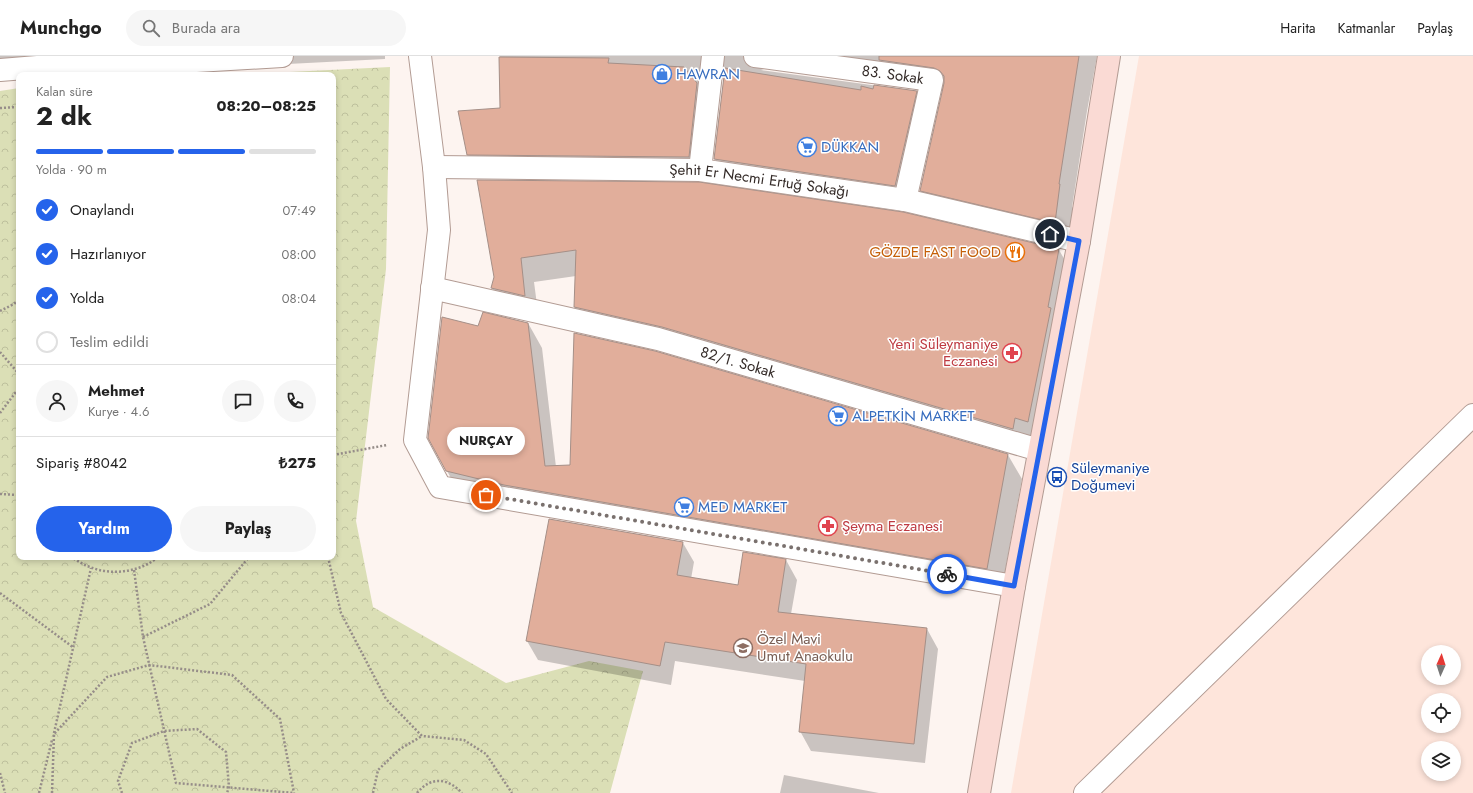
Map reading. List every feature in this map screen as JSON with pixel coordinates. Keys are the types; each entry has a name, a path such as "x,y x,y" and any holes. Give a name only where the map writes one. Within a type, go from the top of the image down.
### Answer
{"street":[{"path":"0,70 162,59 282,56"},
{"path":"420,56 434,167 439,230 415,440 440,487 1014,586"},
{"path":"700,170 713,56"},
{"name":"83. Sokak","path":"755,56 932,80 905,200"},
{"path":"979,793 1014,586 1079,241 1109,56"},
{"name":"Şehit Er Necmi Ertuğ Sokağı","path":"434,167 700,170 905,200 1079,241"},
{"name":"82/1. Sokak","path":"432,288 658,339 1039,450"},
{"path":"1085,793 1473,416"}],"path":[{"path":"0,108 16,107"},
{"path":"0,311 16,302"},
{"path":"0,352 16,371"},
{"path":"0,413 16,392"},
{"path":"336,453 415,440"},
{"path":"0,494 16,495"},
{"path":"76,560 91,568 112,572 134,570 155,560"},
{"path":"143,637 210,604 247,560"},
{"path":"329,560 341,613 386,700 422,736"},
{"path":"40,793 91,568"},
{"path":"52,793 54,734 107,677 149,665 232,675 280,720 294,793 176,783 149,665 143,637 134,570"},
{"path":"0,593 74,648"},
{"path":"122,793 118,781 132,743 164,731 197,729 226,752 229,787 228,793"},
{"path":"373,793 378,770 400,749 422,736 464,740 486,754 512,793"},
{"path":"0,773 5,793"},
{"path":"417,793 422,787 439,781 448,782 456,786 462,793"}],"shaded area":[{"path":"1139,56 1473,56 1473,793 1011,793"}],"green space":[{"path":"390,67 386,269 356,521 373,607 506,683 589,661 643,671 610,793 0,793 0,91 16,88 16,560 336,560 336,72 288,72"}],"building":[{"path":"879,56 1079,56 1059,184 1055,223 920,191 944,83 944,76 940,71 934,68 879,60"},
{"path":"499,57 609,58 608,63 684,67 697,83 689,157 467,155 458,111 500,108"},
{"path":"725,68 861,90 861,86 873,89 874,85 917,91 895,186 714,159"},
{"path":"477,180 699,182 903,212 1059,249 1048,307 1051,308 1028,422 1015,418 1013,429 662,327 574,307 576,250 521,258 525,296 491,288 494,277"},
{"path":"483,312 528,323 545,466 570,465 574,333 655,351 1008,454 987,569 504,485 446,471 428,438 442,317 478,326"},
{"path":"549,519 683,542 677,575 738,585 743,552 786,559 778,612 927,628 914,744 799,732 806,664 665,642 660,666 526,641"}],"way so far":[{"path":"486,495 947,574"}],"place":[{"name":"HAWRAN","path":"662,74"},
{"name":"DÜKKAN","path":"807,147"},
{"name":"GÖZDE FAST FOOD","path":"1015,252"},
{"name":"Yeni Süleymaniye Eczanesi","path":"1012,353"},
{"name":"ALPETKİN MARKET","path":"838,416"},
{"name":"Süleymaniye Doğumevi","path":"1057,477"},
{"name":"NURÇAY","path":"486,495"},
{"name":"MED MARKET","path":"684,507"},
{"name":"Şeyma Eczanesi","path":"828,526"},
{"name":"Özel Mavi Umut Anaokulu","path":"743,648"}],"route":[{"path":"947,574 1014,586 1079,241 1050,234"}]}
